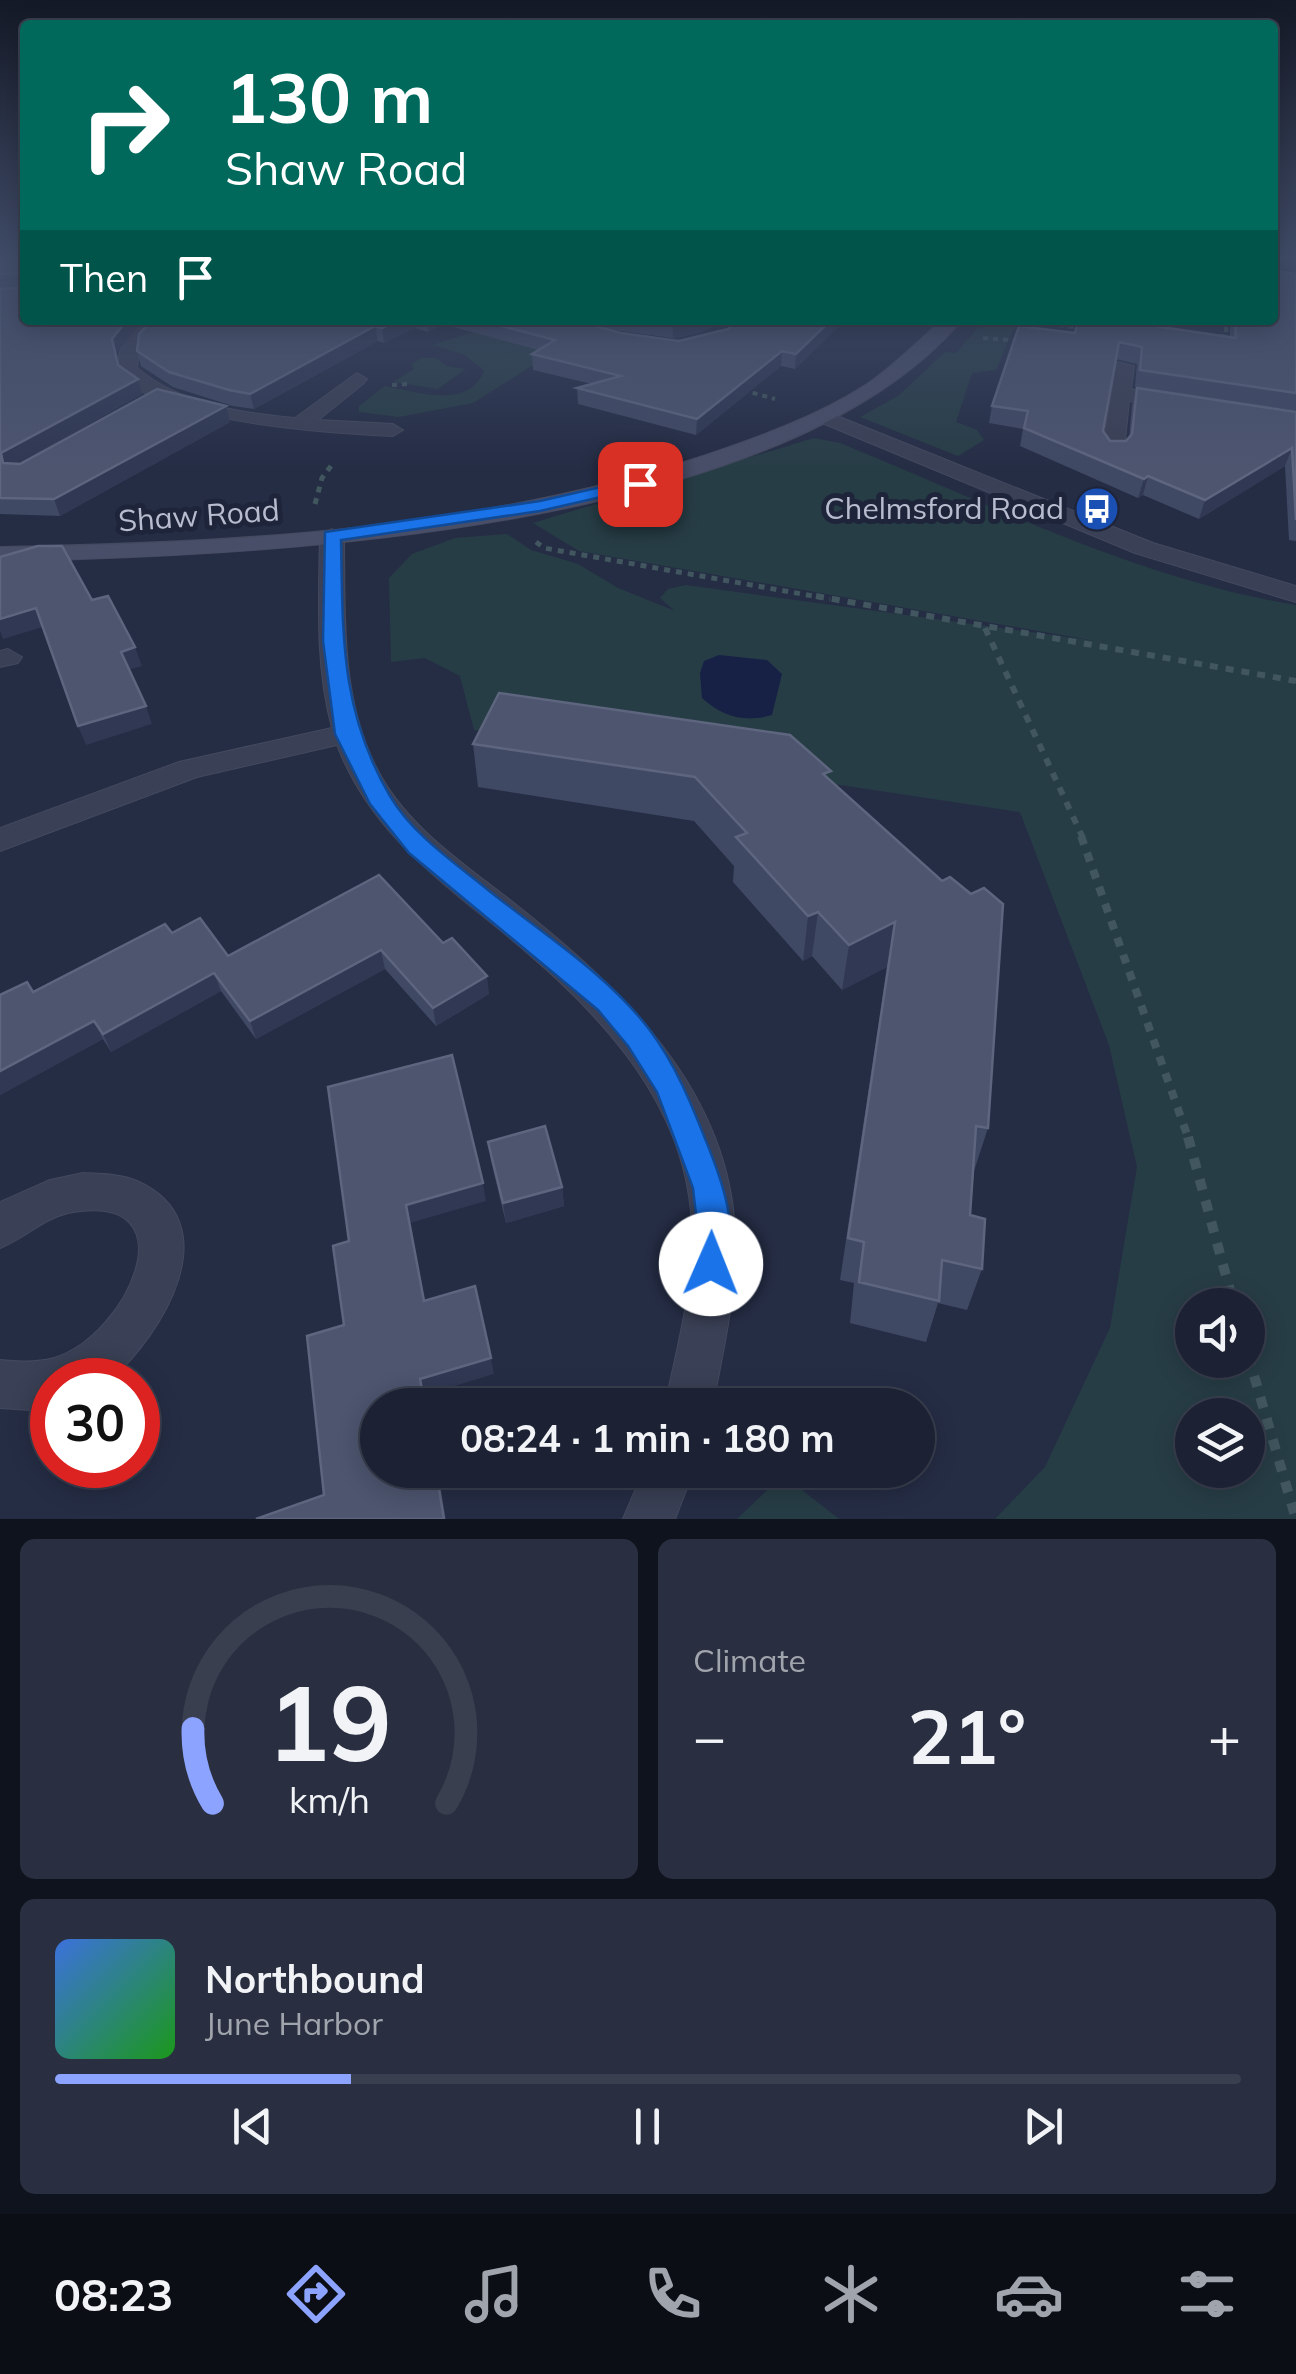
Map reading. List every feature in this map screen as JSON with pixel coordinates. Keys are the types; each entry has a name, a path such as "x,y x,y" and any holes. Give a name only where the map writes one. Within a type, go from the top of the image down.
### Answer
{"street":[{"path":"150,328 127,350 128,370 138,381 161,393 225,412 299,425 394,430"},
{"name":"Shaw Road","path":"0,554 124,552 323,527 504,512 658,478 713,462 822,416 890,378 944,328"},
{"path":"1113,450 1124,366"},
{"path":"299,425 357,379"},
{"path":"1121,394 1200,404"},
{"path":"822,416 1132,544 1197,567 1296,594"},
{"path":"323,527 346,734 382,804 418,846 608,1002 638,1038 670,1087 704,1174 714,1232 704,1329 692,1388"},
{"path":"0,840 190,769 346,734"},
{"path":"0,1228 35,1204 68,1193 101,1190 129,1198 150,1213 162,1237 163,1266 154,1298 133,1330 100,1358"},
{"path":"0,1384 30,1386"},
{"path":"648,1519 662,1488"}],"path":[{"path":"1077,328 1093,330"},
{"path":"1207,334 1226,337 1226,328"},
{"path":"968,336 1028,341"},
{"path":"740,389 822,416"},
{"path":"323,527 322,478 336,459 337,442 345,429"},
{"path":"504,512 512,526 544,548 1296,681"},
{"path":"986,628 1096,867 1194,1155 1229,1288"},
{"path":"1255,1378 1296,1519"}],"shaded area":[{"path":"978,328 1014,328 996,370 972,373 956,422 977,430 984,440 958,456 860,417 898,396 945,352 956,353"},
{"path":"477,331 578,337 473,403 399,417 359,412 359,406 385,386 440,395 466,391 484,371 465,355 432,345"},
{"path":"422,358 436,358 446,366 466,369 438,389 393,382 414,369 411,364"},
{"path":"814,438 840,443 1121,558 1237,593 1296,605 1296,1519 995,1519 1045,1467 1110,1328 1137,1167 1109,1045 1020,812 474,730 460,676 425,658 391,662 389,578 412,554 455,538 507,534 531,550 578,564 618,588 675,611 660,598 668,589 686,585 1096,641 579,551 533,523"},
{"path":"769,1488 800,1488 839,1519 737,1519"}],"water":[{"path":"719,655 767,660 782,674 772,715 735,717 702,698 700,673 704,661"}],"building":[{"path":"0,328 121,328 112,339 118,365 138,379 1,453 3,463 20,464 157,389 226,406 54,499 0,498"},
{"path":"145,328 372,328 250,394 169,372 137,351 139,334"},
{"path":"509,328 602,328 679,341 729,328 823,328 796,354 782,351 697,419 577,388 621,376 532,354 555,340"},
{"path":"1018,328 1075,333 1076,328 1167,328 1236,338 1235,328 1296,328 1296,393 1140,370 1142,347 1119,342 1103,431 1110,441 1126,441 1132,434 1137,388 1296,412 1296,520 1292,448 1205,500 1148,476 1144,479 1024,428 1028,411 992,406"},
{"path":"38,546 62,546 92,600 108,596 135,647 121,652 146,706 78,726 36,608 0,619 0,557"},
{"path":"499,693 790,735 831,771 823,774 942,881 950,877 971,894 984,888 1003,904 988,1128 976,1126 970,1215 985,1219 982,1269 942,1260 939,1301 859,1282 864,1242 848,1238 895,922 849,945 818,912 808,916 736,837 747,833 695,777 473,744"},
{"path":"379,875 443,943 452,938 487,976 433,1008 381,950 250,1021 214,973 103,1034 94,1021 0,1071 0,995 27,982 33,992 165,924 172,933 200,918 228,956"},
{"path":"452,1055 483,1183 406,1205 424,1301 475,1286 491,1358 420,1379 422,1388 360,1388 360,1488 439,1488 444,1519 256,1519 324,1495 307,1336 344,1325 333,1246 349,1241 328,1087"},
{"path":"545,1126 562,1187 503,1203 488,1142"}],"place":[{"name":"Chelmsford Road","path":"1097,509"}],"route":[{"path":"640,484 540,506 332,536 338,699 346,734 361,768 382,804 418,846 564,962 608,1002 638,1038 670,1087 696,1144 709,1188 714,1232 711,1264"}]}
